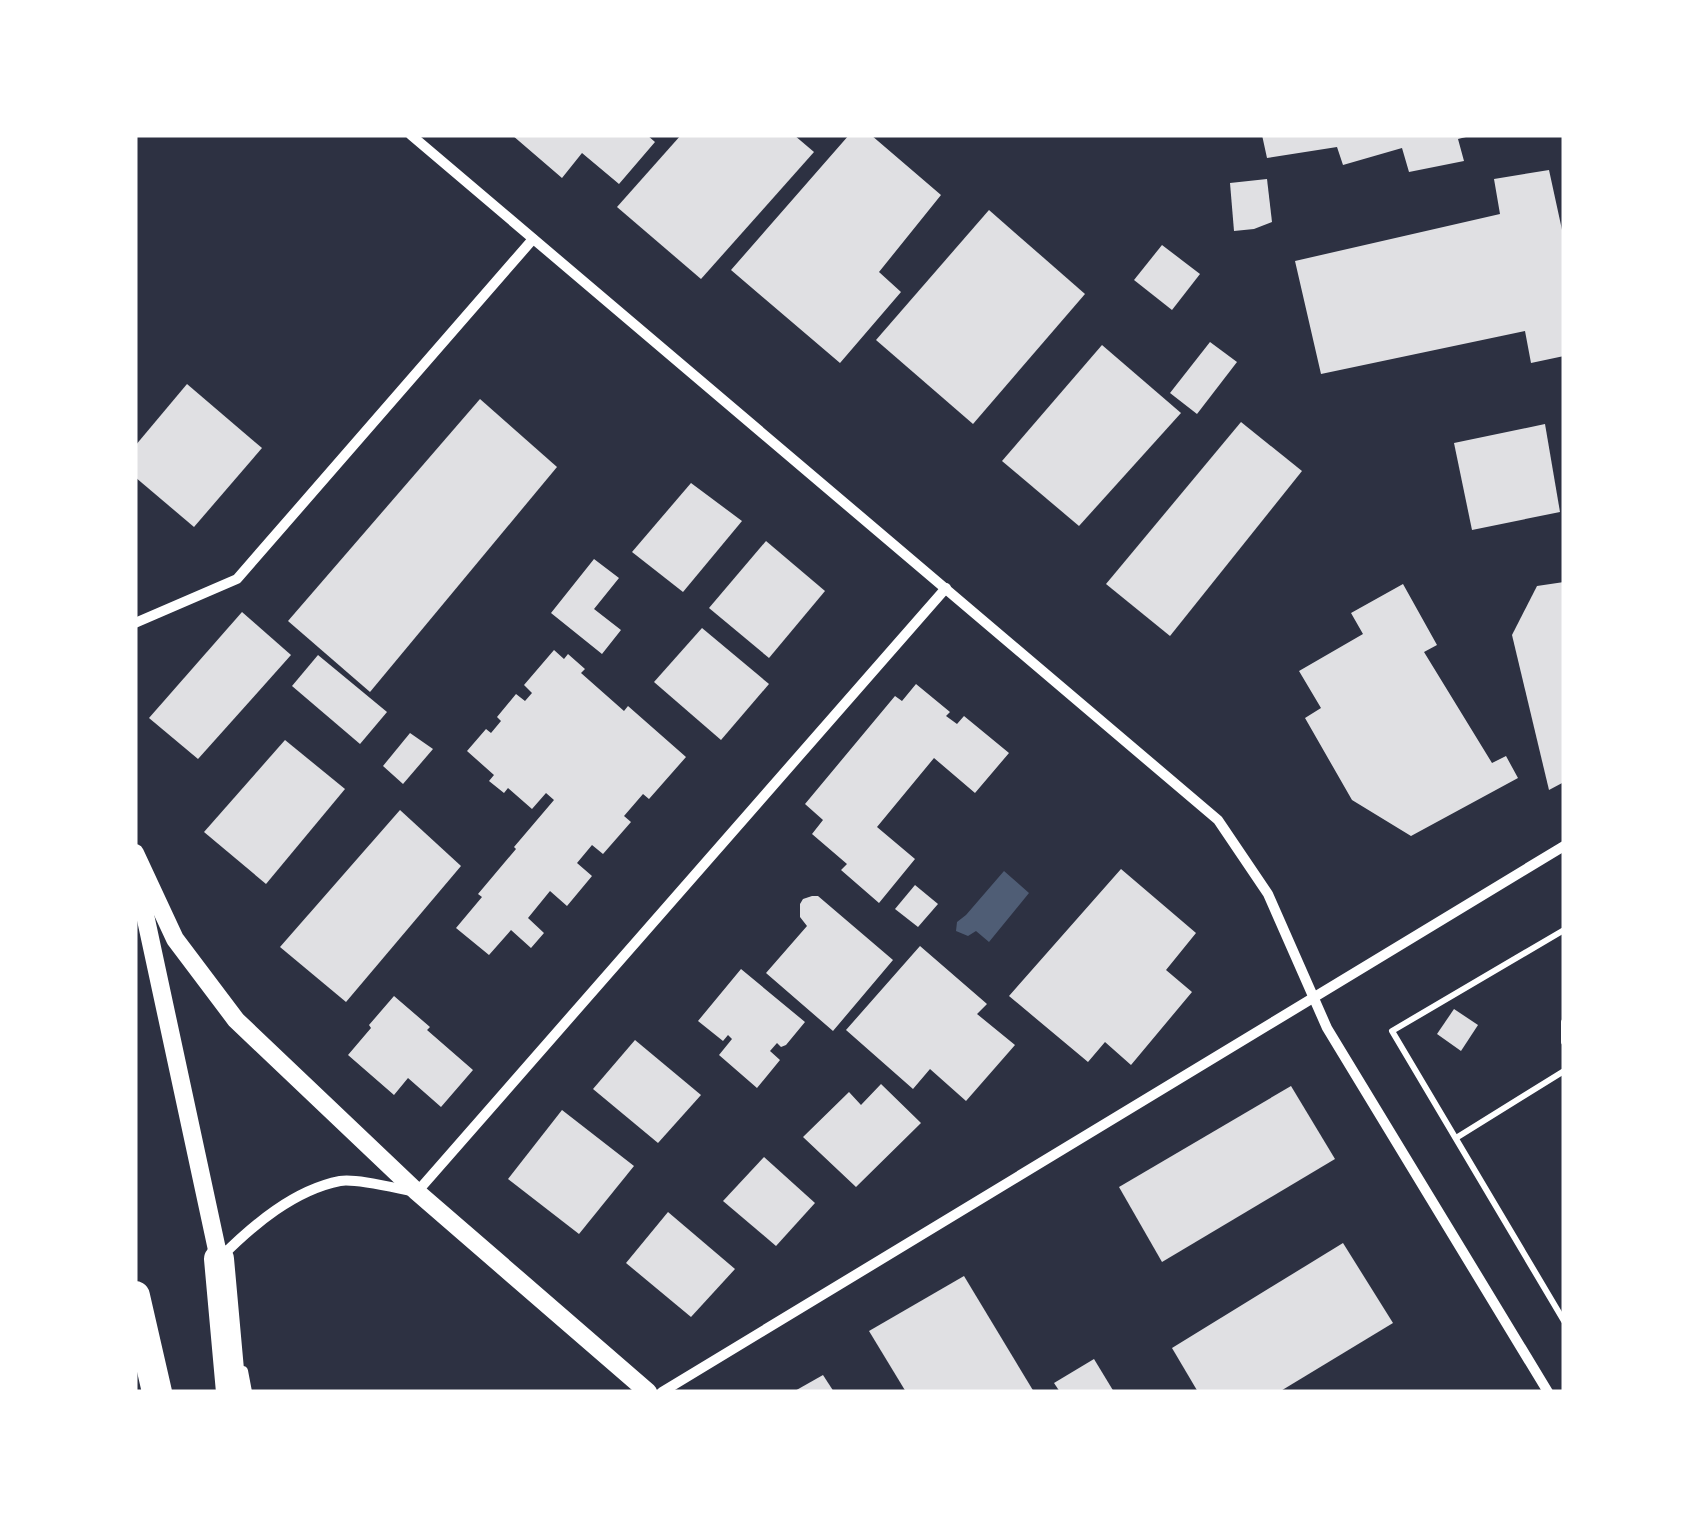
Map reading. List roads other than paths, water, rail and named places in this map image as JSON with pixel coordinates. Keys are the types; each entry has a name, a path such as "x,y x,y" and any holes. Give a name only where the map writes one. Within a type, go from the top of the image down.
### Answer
{"highway":[{"path":"220,1259 232,1392"},
{"path":"135,1296 158,1392"}],"street":[{"path":"411,135 1218,820 1268,894 1327,1028 1548,1392"},
{"path":"135,623 237,579 533,238"},
{"path":"418,1192 946,588"},
{"path":"662,1392 1564,846"},
{"path":"135,853 175,939 236,1020 418,1192 648,1392"},
{"path":"135,869 247,1392"},
{"path":"220,1259 248,1231 279,1210 342,1180 418,1192"}],"water":[{"path":"1004,871 1029,893 989,942 976,931 968,936 956,931 957,922"}]}
